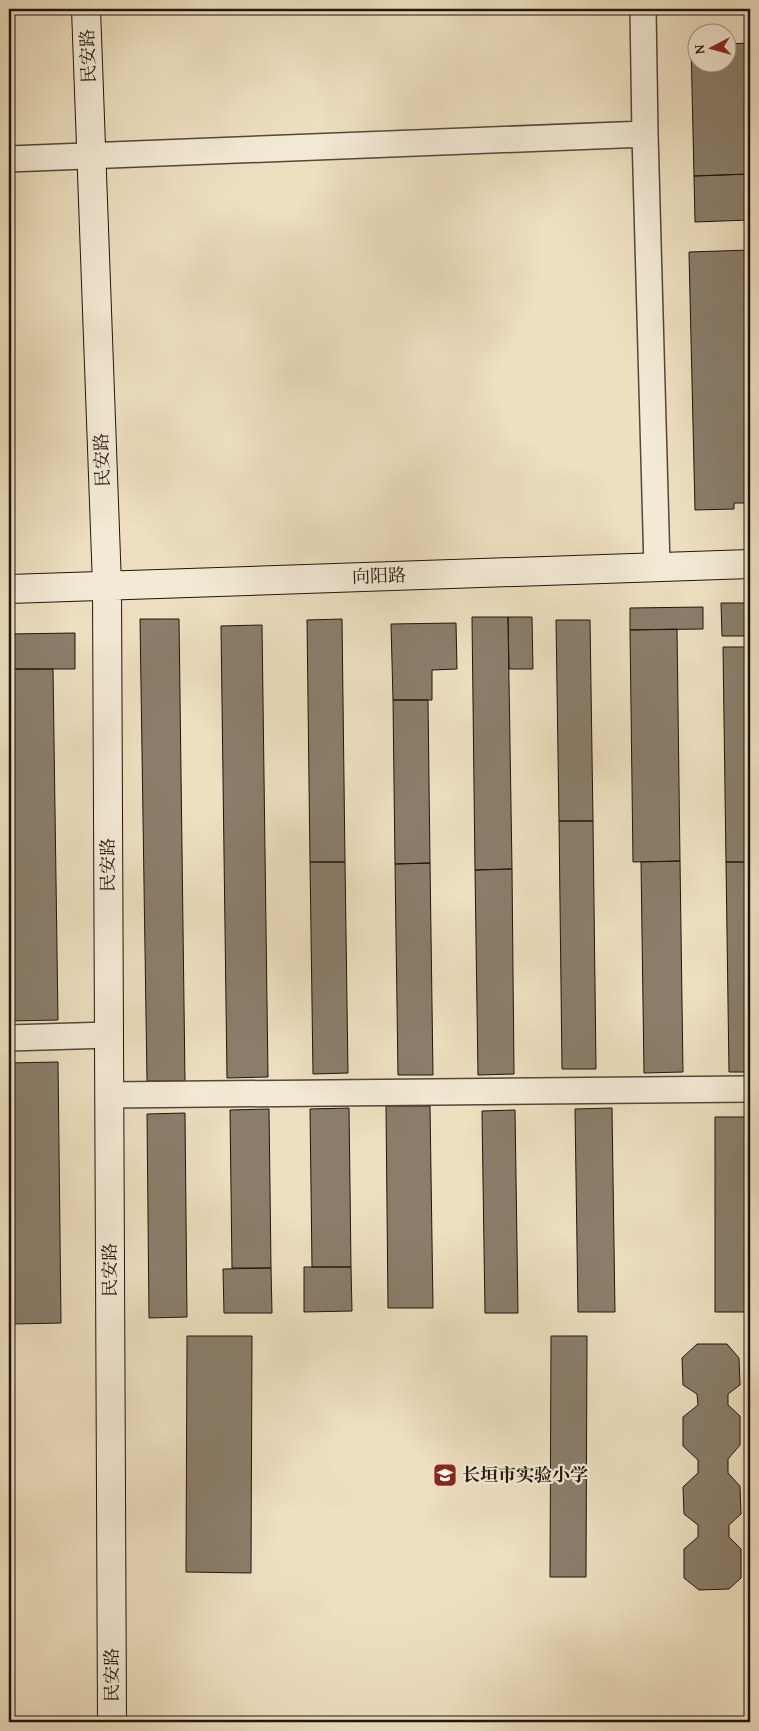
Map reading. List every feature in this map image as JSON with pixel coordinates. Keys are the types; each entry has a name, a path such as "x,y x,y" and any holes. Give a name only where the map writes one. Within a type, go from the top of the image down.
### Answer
{"street":[{"name":"民安路","path":"86,9 107,585 112,1722"},
{"path":"643,9 657,567"},
{"path":"9,159 645,134"},
{"name":"向阳路","path":"9,589 750,564"},
{"path":"9,1038 109,1035"},
{"path":"109,1095 750,1089"}],"building":[{"path":"750,43 750,174 694,176 692,72 736,72 736,44"},
{"path":"750,174 750,220 695,222 694,176"},
{"path":"750,250 750,503 734,503 734,509 695,510 689,252"},
{"path":"721,603 750,603 750,636 722,636"},
{"path":"703,607 703,629 630,630 630,608"},
{"path":"472,617 508,617 512,869 475,870"},
{"path":"508,617 532,617 533,669 509,669"},
{"path":"140,619 179,619 185,1081 147,1081"},
{"path":"342,619 345,862 310,862 307,620"},
{"path":"556,620 590,620 593,821 559,821"},
{"path":"456,623 457,669 432,670 432,700 393,700 391,624"},
{"path":"262,625 268,1077 227,1078 221,626"},
{"path":"677,629 680,861 633,862 630,630"},
{"path":"75,633 75,669 9,669 9,634"},
{"path":"723,647 750,647 750,862 726,862"},
{"path":"9,669 53,669 58,1020 9,1021"},
{"path":"393,700 428,700 430,863 395,864"},
{"path":"559,821 593,821 596,1069 562,1069"},
{"path":"680,861 683,1072 644,1073 641,862"},
{"path":"310,862 345,862 348,1073 313,1074"},
{"path":"726,862 750,862 750,1072 729,1072"},
{"path":"430,863 433,1075 398,1075 395,864"},
{"path":"512,869 514,1074 478,1075 475,870"},
{"path":"58,1062 61,1323 13,1324 9,1063"},
{"path":"386,1106 430,1106 433,1308 388,1308"},
{"path":"349,1108 351,1267 312,1267 310,1109"},
{"path":"612,1108 615,1312 578,1312 575,1109"},
{"path":"269,1109 271,1268 232,1268 230,1110"},
{"path":"515,1110 518,1313 485,1313 482,1111"},
{"path":"185,1113 187,1317 149,1318 147,1114"},
{"path":"715,1117 750,1117 750,1312 715,1312"},
{"path":"304,1267 351,1267 352,1311 304,1312"},
{"path":"271,1268 272,1313 224,1313 223,1269"},
{"path":"187,1336 252,1336 251,1573 186,1572"},
{"path":"551,1336 587,1336 586,1577 550,1577"},
{"path":"697,1344 727,1344 739,1358 740,1385 728,1394 728,1405 740,1416 740,1445 728,1459 728,1473 740,1486 741,1514 729,1525 729,1537 741,1549 741,1578 729,1589 699,1590 684,1578 684,1549 698,1537 698,1525 684,1514 683,1487 698,1473 698,1460 683,1446 683,1417 698,1405 697,1394 683,1385 682,1358"}],"place":[{"name":"长垣市实验小学","path":"445,1475"}]}
